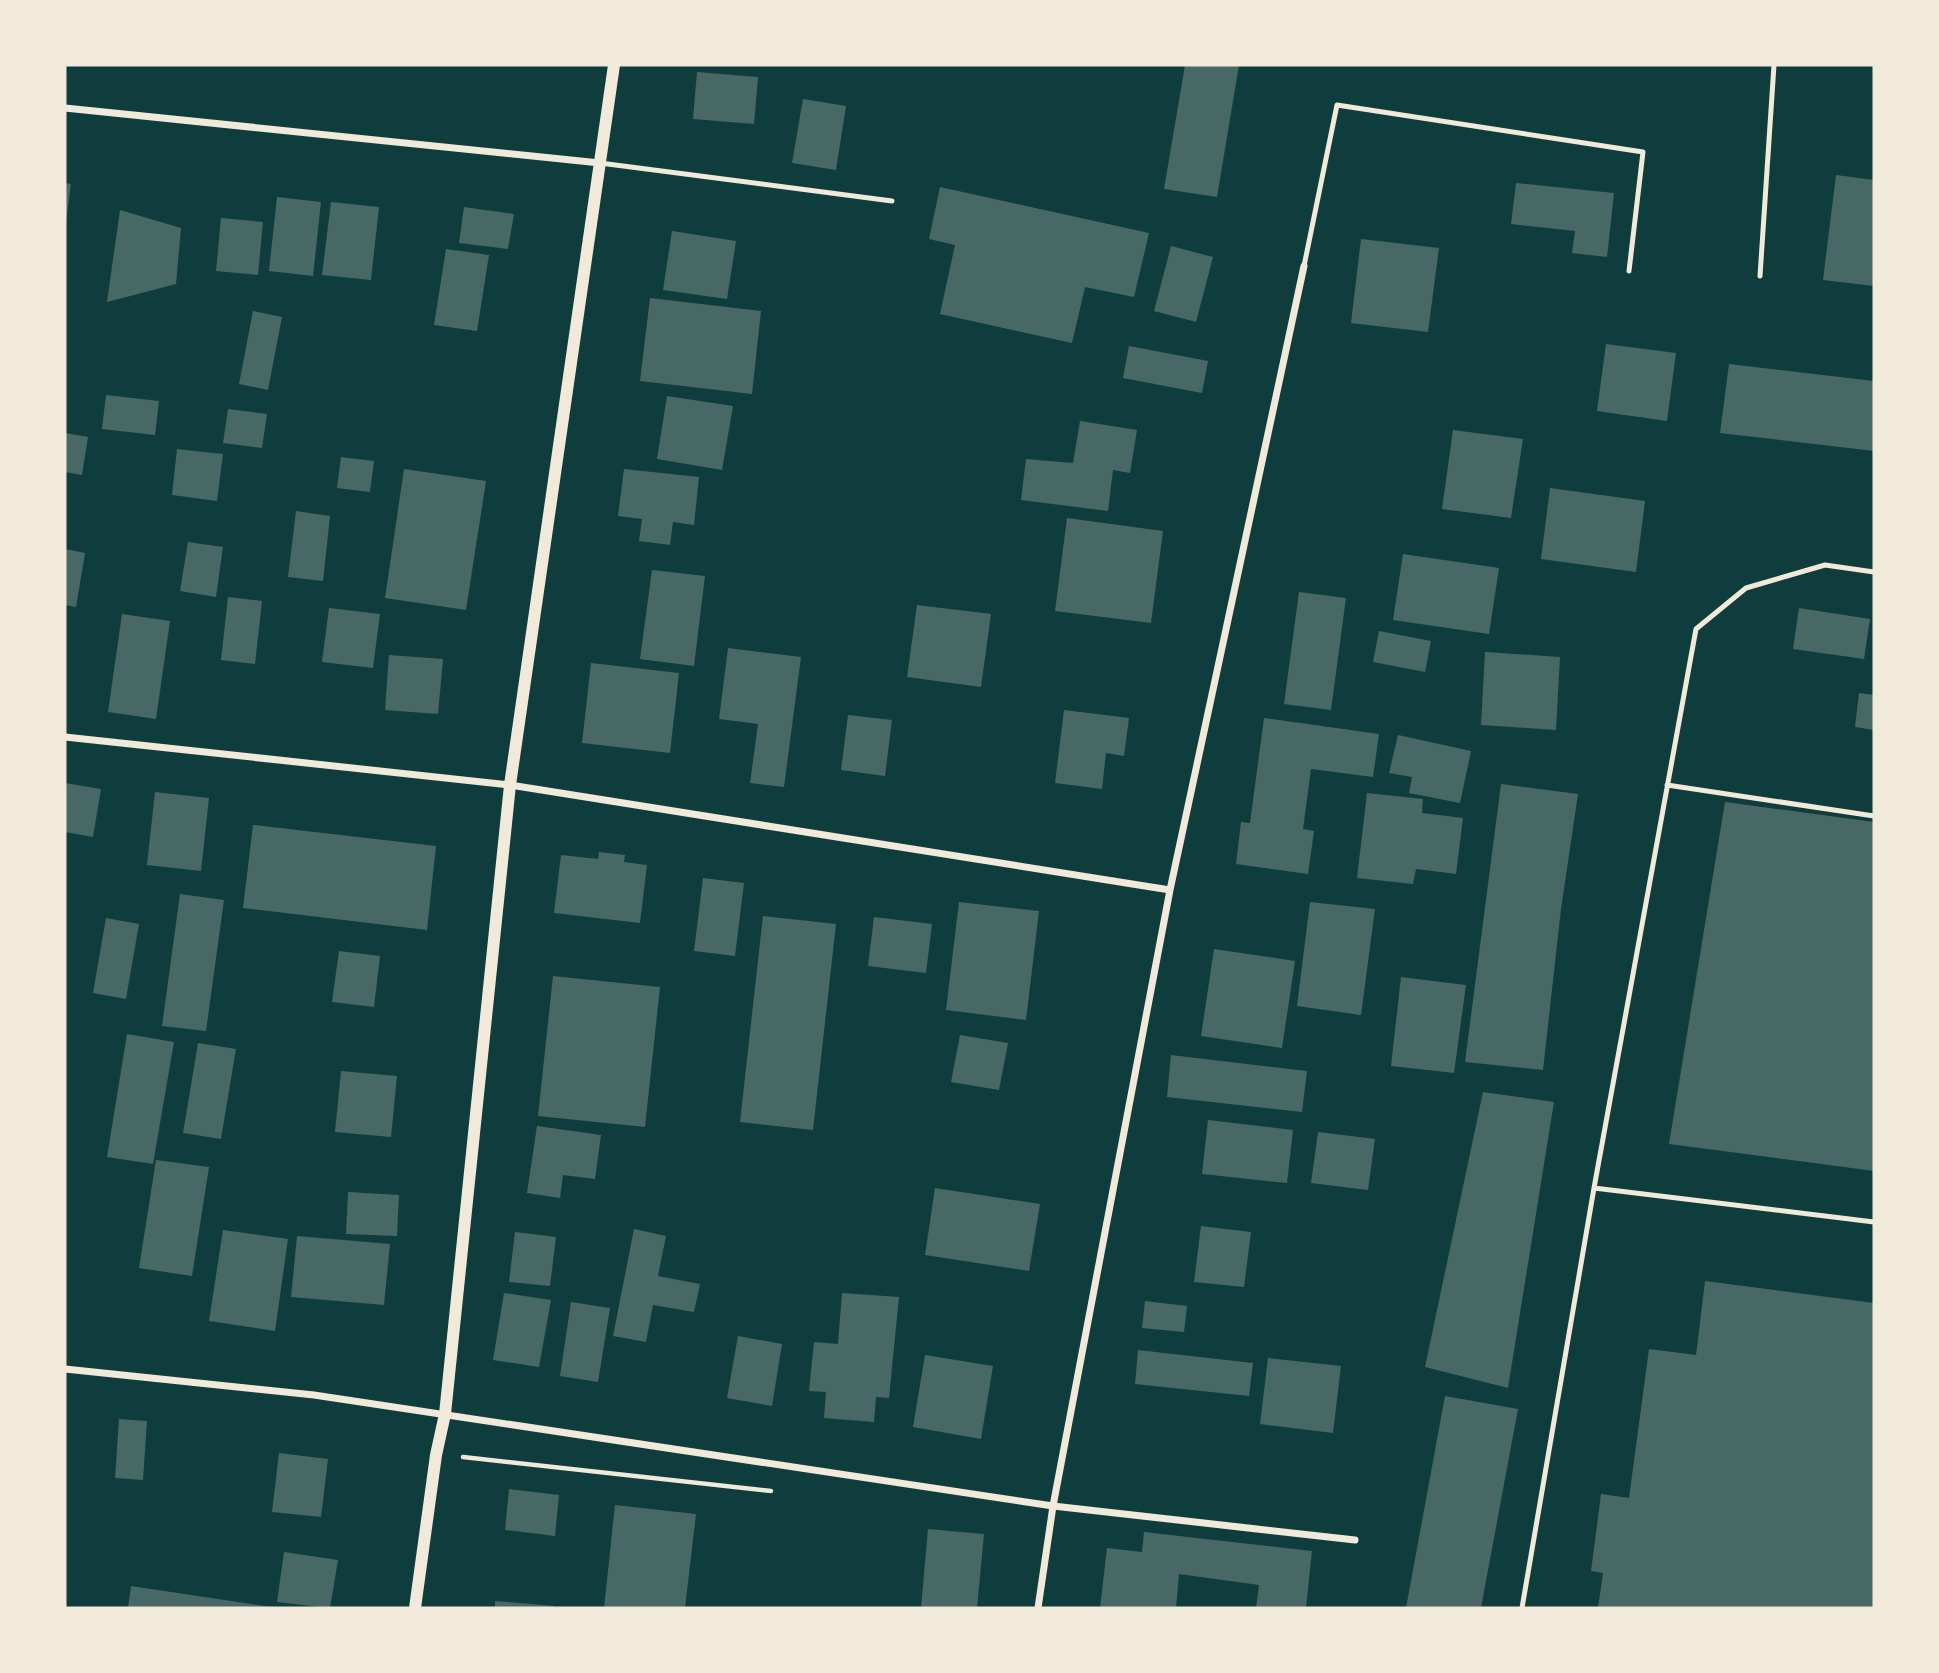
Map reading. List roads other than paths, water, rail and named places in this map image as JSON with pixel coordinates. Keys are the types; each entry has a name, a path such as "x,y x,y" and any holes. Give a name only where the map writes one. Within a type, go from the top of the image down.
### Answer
{"street":[{"path":"415,1608 436,1455 445,1414 510,785 614,65"},
{"path":"65,108 600,163"},
{"path":"1038,1608 1053,1506 1170,890 1304,266"},
{"path":"65,737 510,785 1170,890"},
{"path":"65,1369 314,1395 1053,1506 1355,1541"}],"lane":[{"path":"1760,276 1774,65"},
{"path":"1304,266 1337,105 1643,152 1629,271"},
{"path":"600,163 892,201"},
{"path":"1522,1608 1594,1188 1696,629 1746,588 1825,565 1874,572"},
{"path":"1667,785 1874,816"},
{"path":"1594,1188 1874,1222"}]}
